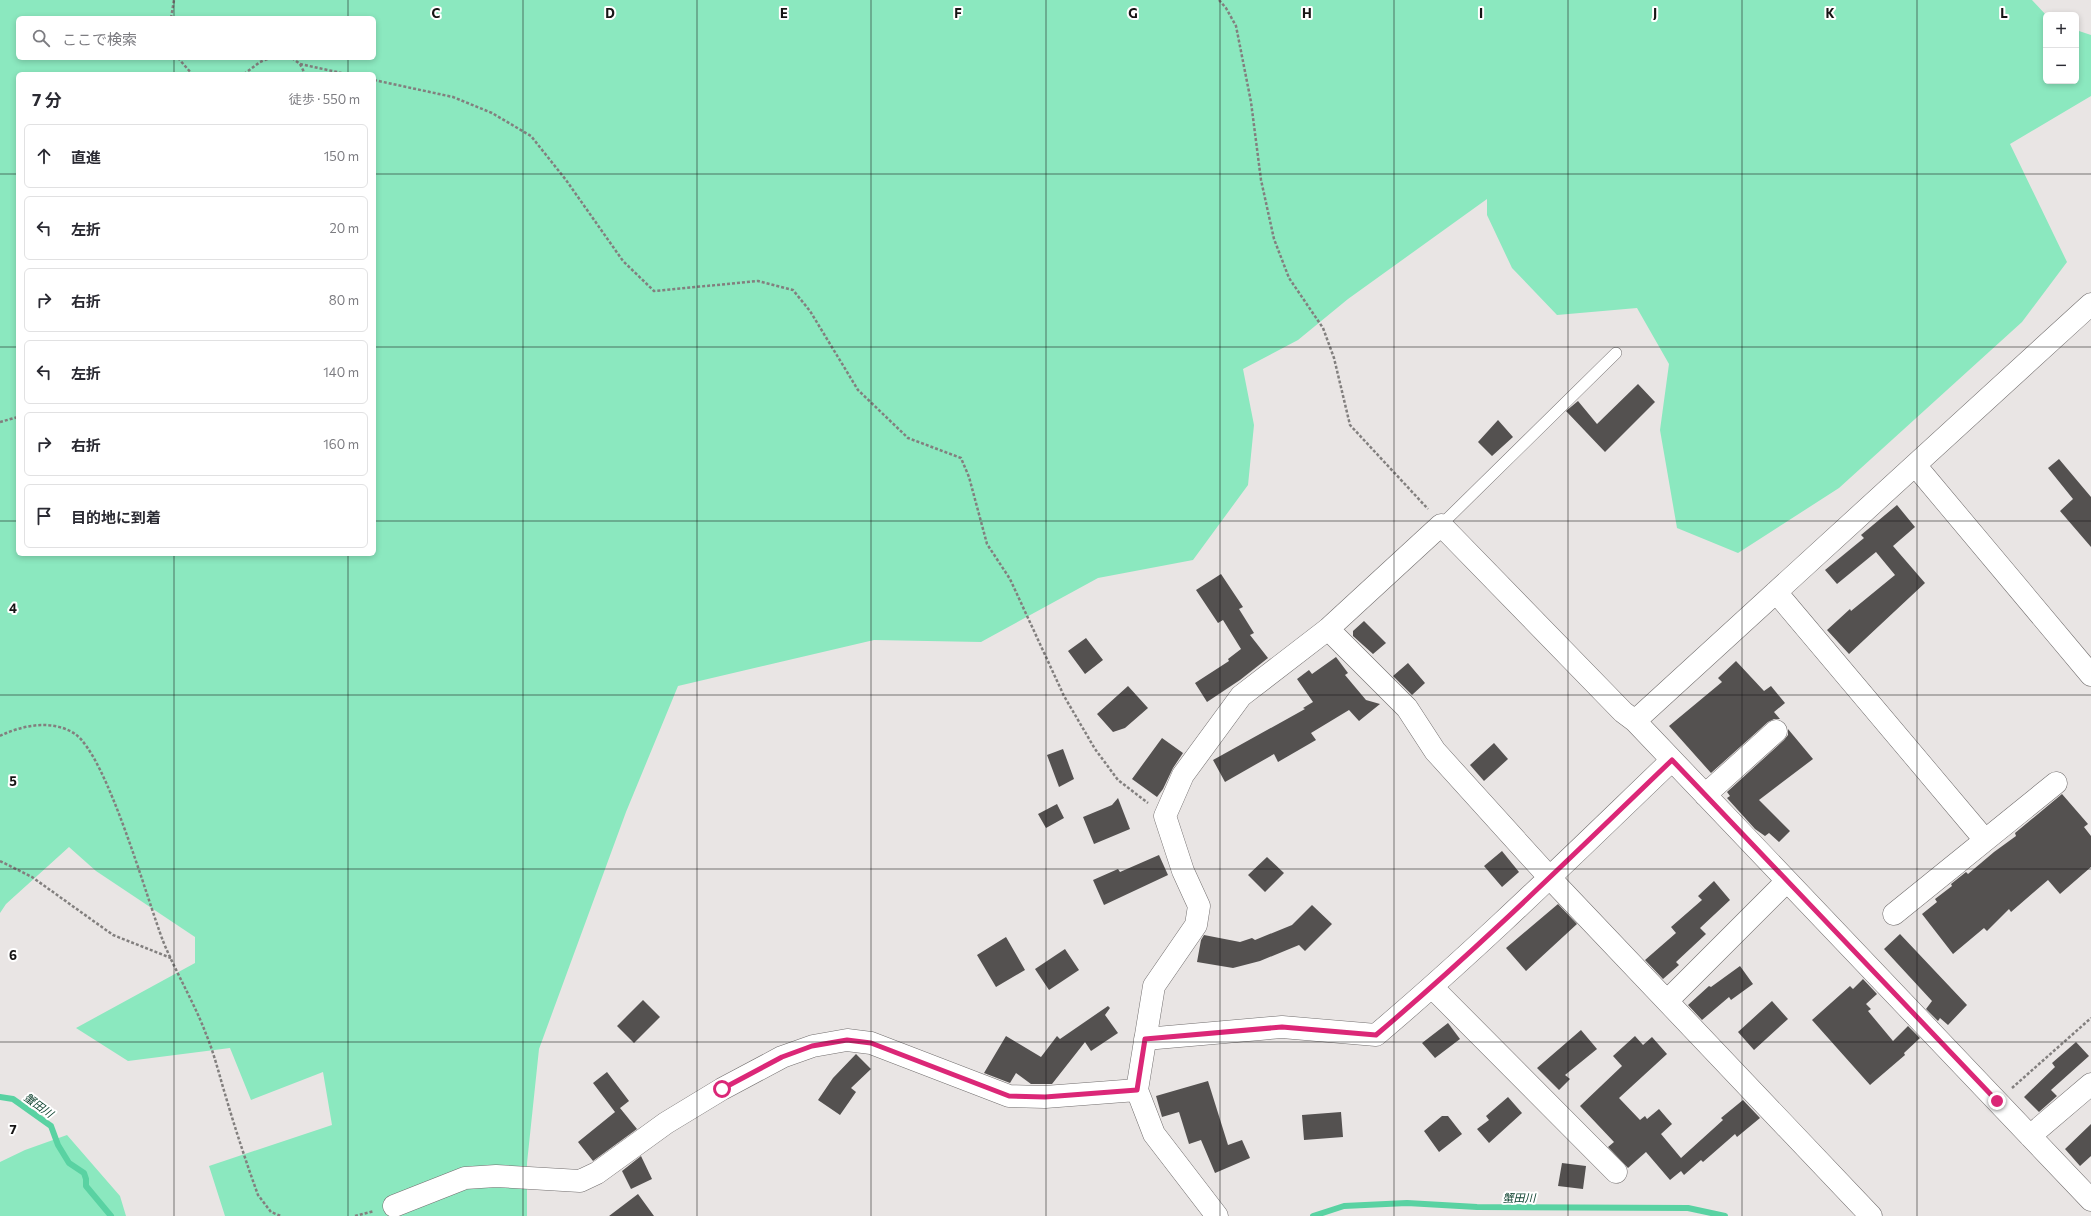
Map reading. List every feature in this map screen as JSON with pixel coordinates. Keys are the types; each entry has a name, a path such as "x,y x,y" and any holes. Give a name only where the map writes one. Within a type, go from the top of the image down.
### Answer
{"street":[{"path":"1635,721 2091,304"},
{"path":"1915,465 2091,675"},
{"path":"1217,1216 1154,1134 1137,1090 1154,986 1196,925 1199,906 1183,871 1165,816 1182,775 1241,696 1328,629 1441,525 1623,712 1635,721 2091,1200"},
{"path":"1776,592 1985,840"},
{"path":"1328,629 1407,708 1435,751 1550,878 1872,1216"},
{"path":"1705,795 1776,731"},
{"path":"1145,1039 1282,1027 1376,1035 1432,988 1550,878 1672,760"},
{"path":"1894,914 2056,783"},
{"path":"1667,1001 1787,882"},
{"path":"1432,988 1616,1172"},
{"path":"394,1206 465,1178 496,1176 580,1181 597,1173 672,1120 722,1089 782,1057 812,1046 847,1040 871,1043 1009,1096 1045,1097 1137,1090"},
{"path":"2030,1136 2091,1084"}],"lane":[{"path":"1441,525 1616,353"}],"path":[{"path":"171,16 174,0"},
{"path":"1219,0 1226,8 1236,26 1251,102 1261,180 1274,239 1289,278 1323,328 1334,358 1350,425 1441,525"},
{"path":"180,60 190,72"},
{"path":"247,72 265,60"},
{"path":"295,60 300,64 337,72"},
{"path":"300,64 304,72"},
{"path":"376,80 453,97 492,113 531,136 566,180 624,262 654,291 758,281 792,290 810,311 858,390 908,438 961,458 969,477 987,544 1010,579 1064,696 1095,749 1118,780 1165,816"},
{"path":"0,422 16,418"},
{"path":"0,736 13,730 38,725 57,726 76,734 87,747 98,765 116,808 171,958 206,1034 258,1195 271,1212 281,1216"},
{"path":"0,861 32,877 113,936 171,958"},
{"path":"1997,1101 2091,1018"}],"green space":[{"path":"0,0 2032,0 2043,12 2043,84 2079,84 2079,31 2091,35 2091,96 2010,144 2067,262 2022,322 1839,488 1738,553 1677,528 1660,430 1669,364 1637,308 1557,315 1512,268 1487,215 1487,199 1348,299 1298,340 1243,369 1254,425 1248,485 1193,560 1098,578 981,642 874,640 678,686 626,812 539,1049 527,1163 527,1216 225,1216 209,1166 332,1125 323,1072 251,1100 230,1048 128,1061 76,1028 195,963 195,937 96,871 69,847 6,904 0,913"},
{"path":"67,1135 120,1196 126,1216 0,1216 0,1162 25,1150"}],"building":[{"path":"1638,384 1655,402 1605,452 1566,411 1578,401 1597,424"},
{"path":"1498,420 1513,437 1492,456 1478,442"},
{"path":"2059,459 2091,497 2091,547 2060,511 2073,499 2048,468"},
{"path":"1897,505 1915,527 1893,546 1925,583 1849,654 1827,630 1850,609 1851,611 1895,575 1876,552 1837,584 1825,570 1864,538 1861,535"},
{"path":"1221,574 1243,607 1239,609 1254,633 1250,635 1268,658 1240,680 1207,702 1195,683 1229,661 1228,659 1241,649 1223,620 1218,623 1196,590"},
{"path":"1364,621 1386,643 1373,654 1353,636 1353,631"},
{"path":"1086,638 1103,660 1085,674 1068,651"},
{"path":"1336,657 1348,673 1345,675 1366,700 1380,704 1359,721 1349,710 1311,733 1316,740 1278,762 1274,754 1225,782 1213,760 1305,709 1303,708 1313,702 1297,679 1309,670 1312,674"},
{"path":"1736,661 1764,691 1771,686 1785,703 1774,712 1780,719 1774,719 1768,722 1711,773 1669,726 1722,682 1718,678"},
{"path":"1408,663 1425,683 1412,695 1393,676"},
{"path":"1128,686 1148,708 1125,728 1113,732 1097,714"},
{"path":"1788,729 1813,759 1759,800 1790,831 1779,842 1769,833 1765,836 1755,829 1727,798 1730,796 1727,792 1784,740 1788,735"},
{"path":"1162,738 1183,753 1157,797 1132,779"},
{"path":"1494,743 1508,759 1484,781 1470,765"},
{"path":"1063,749 1074,779 1059,787 1047,755"},
{"path":"2062,794 2088,824 2084,827 2091,836 2091,867 2060,894 2048,880 2011,912 2009,909 1987,931 1984,928 1953,954 1922,914 1937,902 1935,899 1952,886 1951,884 1966,872 1968,874 2016,836 2015,833"},
{"path":"1118,798 1130,829 1094,844 1083,817 1112,805"},
{"path":"1057,804 1064,818 1046,828 1038,814"},
{"path":"1502,851 1519,872 1502,887 1484,866"},
{"path":"1159,855 1168,875 1104,905 1093,880 1118,869 1120,872"},
{"path":"1267,857 1284,873 1265,892 1248,875"},
{"path":"1714,881 1730,900 1700,928 1706,934 1676,962 1679,965 1663,979 1645,960 1676,933 1671,927 1702,900 1698,896"},
{"path":"1558,904 1577,924 1526,971 1506,948"},
{"path":"1312,905 1332,924 1305,951 1299,945 1260,961 1233,968 1197,962 1201,940 1204,935 1240,942 1252,938 1255,940 1292,925"},
{"path":"1900,934 1967,1005 1948,1025 1940,1018 1938,1021 1926,1009 1932,1001 1884,949"},
{"path":"1006,937 1025,970 996,987 977,955"},
{"path":"1065,949 1079,970 1049,990 1035,969"},
{"path":"1740,966 1753,984 1731,1000 1729,997 1702,1020 1688,1005 1709,986 1711,987"},
{"path":"1863,979 1877,994 1866,1004 1871,1009 1868,1011 1893,1041 1908,1026 1920,1038 1904,1053 1905,1055 1870,1085 1812,1020 1850,986 1853,989"},
{"path":"643,1000 660,1017 634,1043 617,1026"},
{"path":"1772,1001 1788,1019 1754,1050 1738,1032"},
{"path":"1108,1006 1110,1008 1105,1015 1118,1033 1091,1051 1085,1042 1052,1084 1031,1084 1016,1073 1010,1083 984,1073 1006,1036 1041,1057 1057,1036 1060,1039"},
{"path":"1448,1023 1460,1039 1435,1058 1422,1043"},
{"path":"1581,1030 1597,1049 1565,1075 1570,1079 1559,1090 1537,1068"},
{"path":"1635,1036 1643,1045 1652,1037 1667,1054 1619,1098 1640,1120 1645,1116 1647,1119 1659,1109 1672,1124 1661,1134 1681,1158 1723,1120 1721,1118 1743,1100 1760,1118 1737,1137 1735,1134 1703,1162 1701,1160 1684,1175 1681,1171 1670,1180 1646,1152 1628,1168 1608,1147 1614,1142 1580,1106 1622,1066 1613,1056"},
{"path":"2076,1042 2089,1056 2051,1090 2057,1096 2039,1112 2024,1097 2055,1067 2052,1063"},
{"path":"856,1054 871,1069 851,1088 856,1092 840,1115 818,1100 833,1078"},
{"path":"607,1072 629,1101 615,1112 593,1083"},
{"path":"1208,1081 1228,1145 1242,1140 1250,1158 1215,1173 1201,1140 1189,1144 1179,1112 1162,1117 1156,1096"},
{"path":"1508,1097 1522,1113 1489,1143 1477,1129 1489,1120 1486,1116"},
{"path":"620,1108 637,1129 593,1161 578,1142"},
{"path":"1341,1112 1343,1137 1304,1140 1302,1115"},
{"path":"1442,1116 1448,1116 1462,1134 1439,1152 1424,1131"},
{"path":"2091,1124 2091,1156 2080,1166 2065,1149"},
{"path":"641,1156 652,1179 631,1189 622,1171"},
{"path":"1562,1163 1586,1166 1583,1189 1558,1186"},
{"path":"638,1194 654,1216 609,1216"}],"waterway":[{"name":"蟹田川","path":"0,1097 13,1099 51,1126 58,1145 69,1163 84,1173 86,1186 111,1216"},
{"name":"蟹田川","path":"1313,1216 1344,1206 1407,1203 1477,1207 1688,1208 1725,1216"}],"route":[{"path":"722,1089 782,1057 812,1046 847,1040 871,1043 1009,1096 1045,1097 1137,1090 1145,1039 1282,1027 1376,1035 1432,988 1550,878 1672,760 1997,1101"}]}
